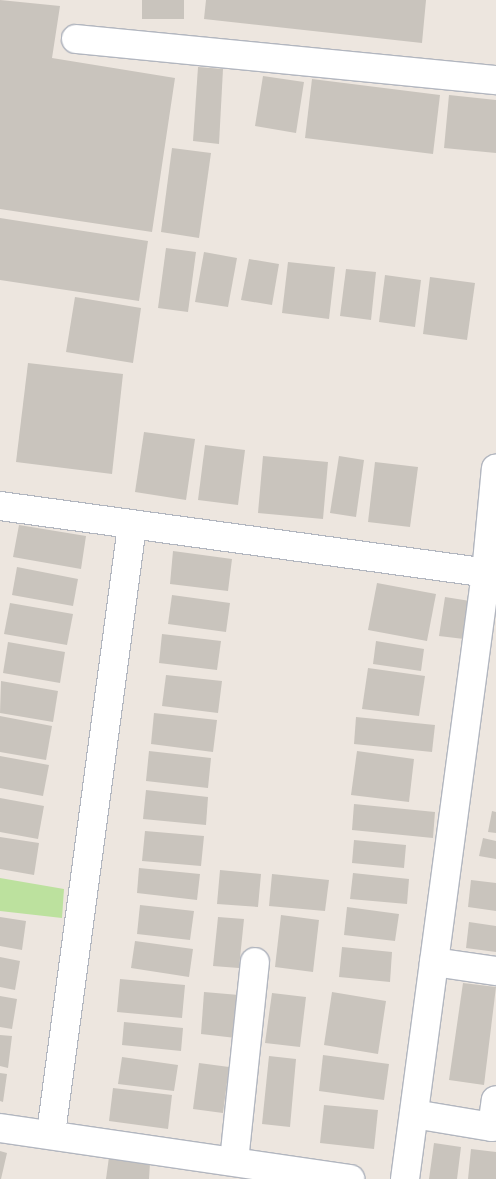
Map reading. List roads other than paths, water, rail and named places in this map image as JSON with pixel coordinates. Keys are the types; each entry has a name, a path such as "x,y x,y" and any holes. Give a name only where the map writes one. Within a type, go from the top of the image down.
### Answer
{"street":[{"path":"76,39 496,80"},
{"path":"405,1179 434,962 491,574 496,468"},
{"path":"0,506 132,526 491,574"},
{"path":"51,1134 132,526"},
{"path":"234,1161 255,962"},
{"path":"434,962 496,971"},
{"path":"414,1114 492,1127 496,1100"},
{"path":"0,1128 51,1134 202,1168 234,1161 350,1179"}]}
